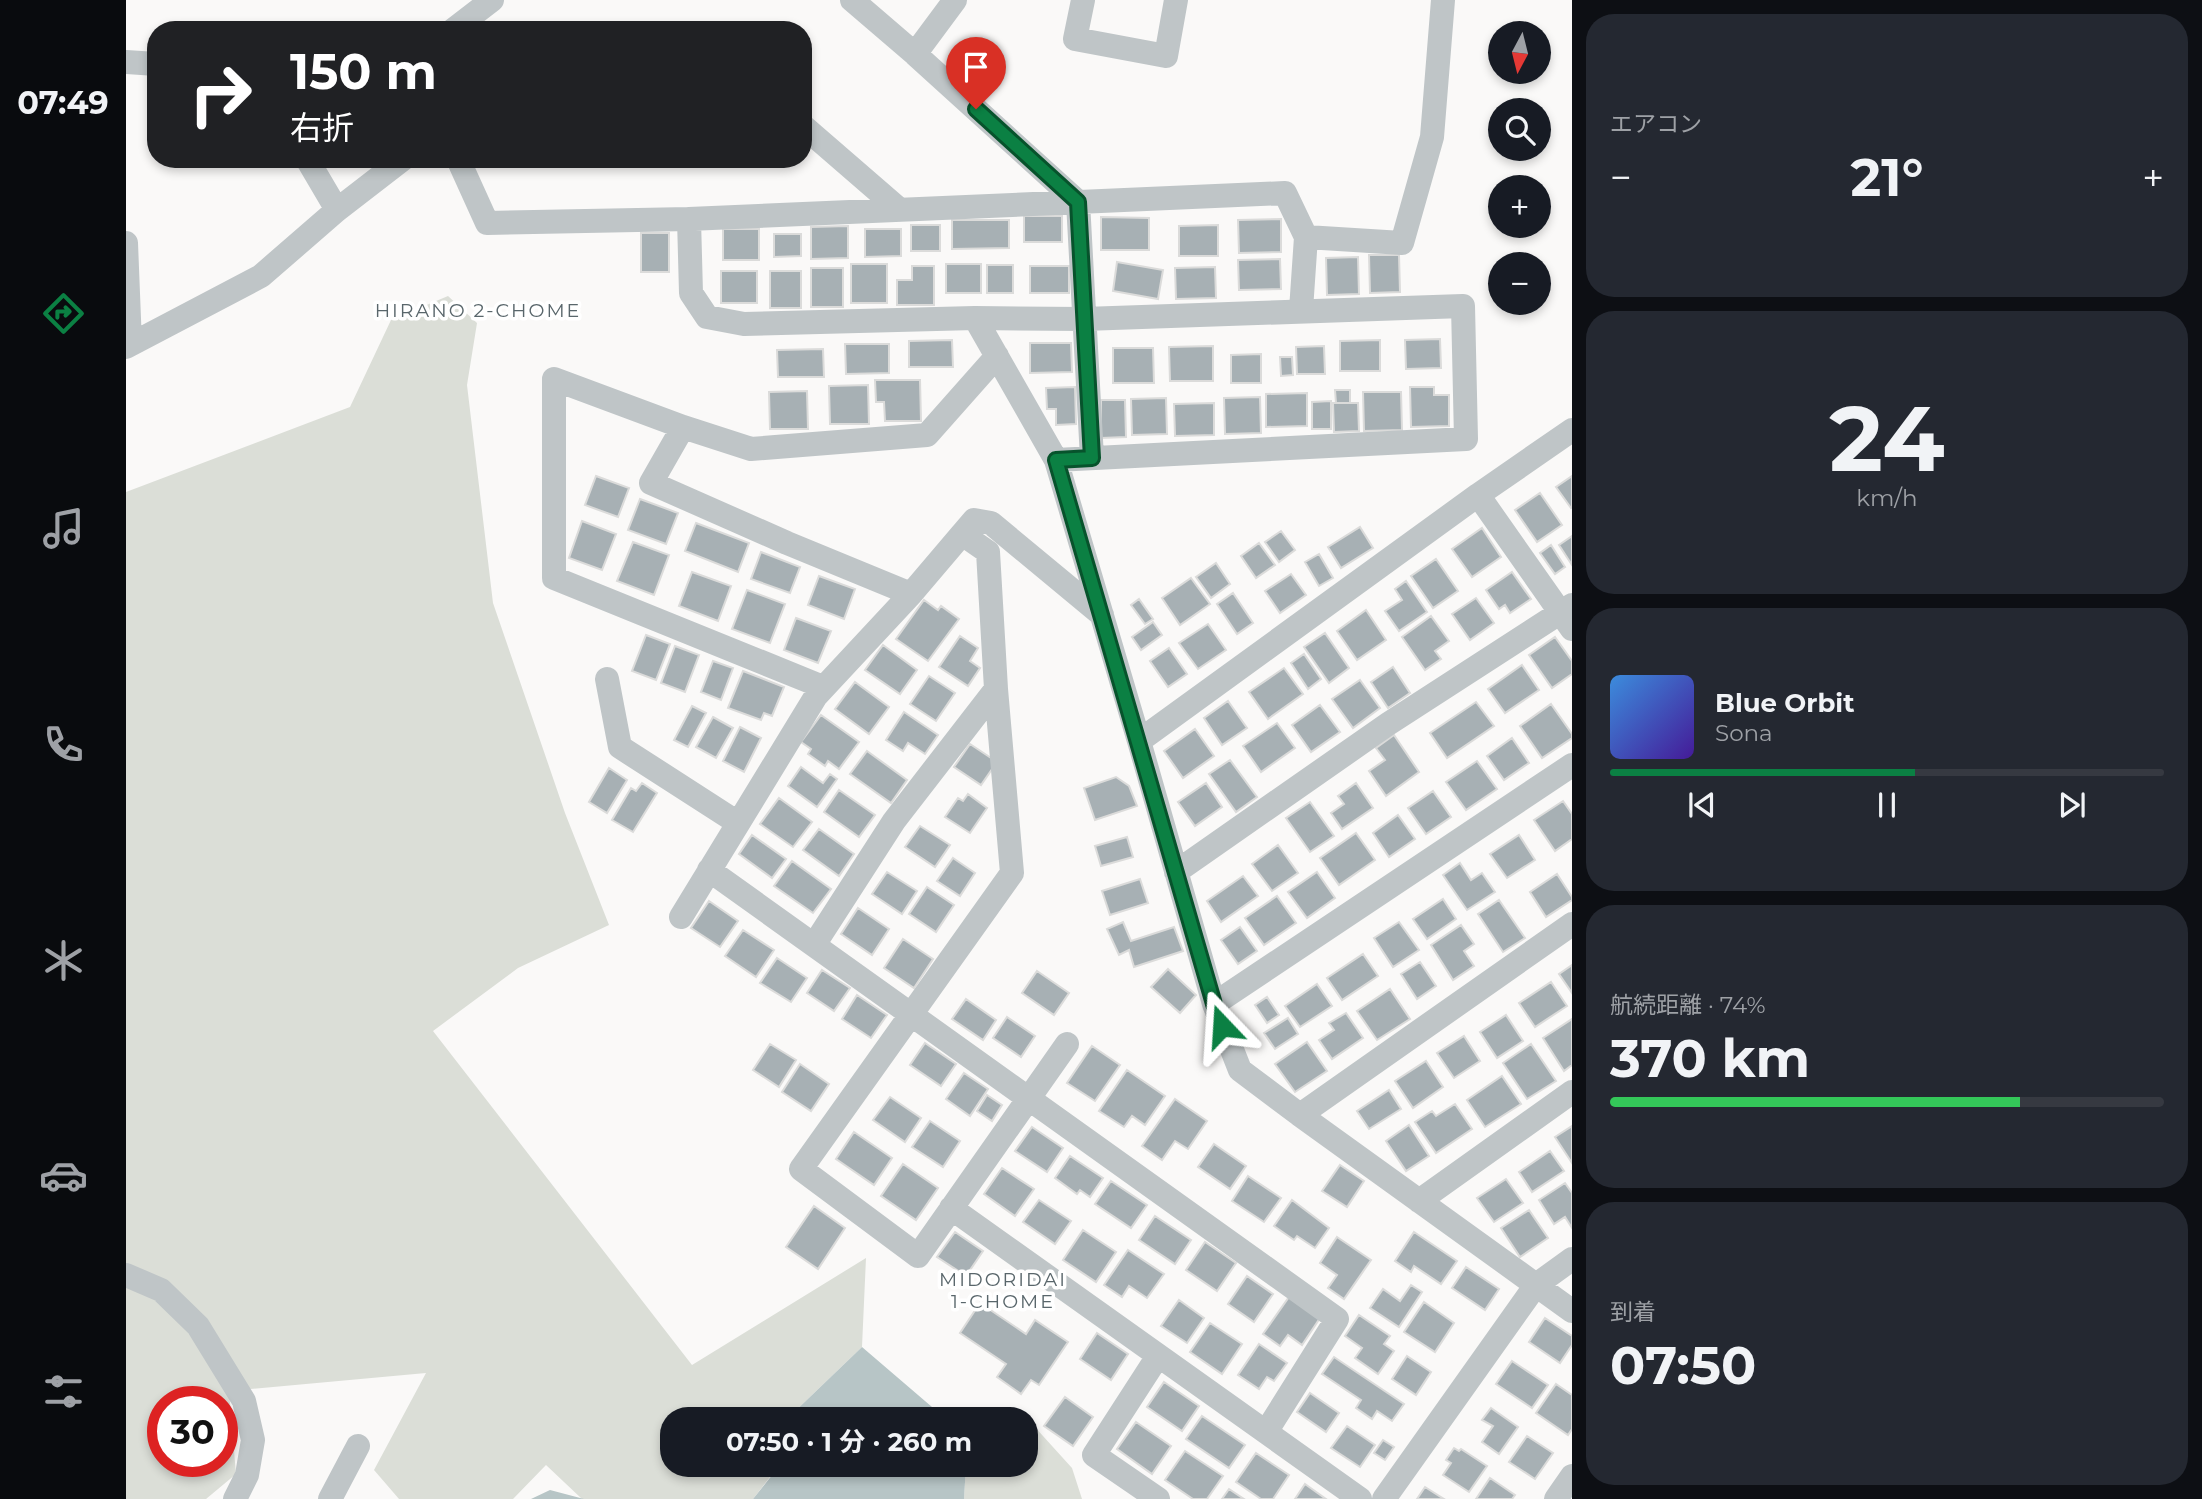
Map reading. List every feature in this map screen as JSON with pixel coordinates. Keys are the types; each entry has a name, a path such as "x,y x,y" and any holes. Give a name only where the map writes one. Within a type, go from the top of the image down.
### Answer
{"street":[{"path":"465,21 492,0"},
{"path":"852,0 1078,202 1092,458"},
{"path":"915,54 955,0"},
{"path":"1083,0 1075,40 1166,56 1177,0"},
{"path":"1306,237 1402,243 1432,137 1443,0"},
{"path":"126,62 147,63"},
{"path":"812,134 900,210"},
{"path":"312,168 337,210"},
{"path":"126,243 128,346 261,276 337,210 391,168"},
{"path":"462,168 487,223 689,219 1285,193 1306,237 1301,310"},
{"path":"689,219 691,293 707,317 744,324 1084,318 1463,306 1466,439 1056,460"},
{"path":"975,318 1056,460 1214,1004 1240,1070 1572,1311"},
{"path":"824,687 554,579 554,379 682,427 751,449 927,435 997,356"},
{"path":"682,427 651,483 911,594"},
{"path":"1139,741 1572,430"},
{"path":"1176,872 1388,724 1568,616 1478,495"},
{"path":"681,917 816,696 911,594 974,520 991,523 1102,615"},
{"path":"962,534 988,552 996,689 1013,873 801,1169 918,1256 1067,1044"},
{"path":"607,679 620,747 738,824"},
{"path":"814,945 894,821 996,689"},
{"path":"1214,1004 1572,765"},
{"path":"709,870 1338,1320 1266,1432"},
{"path":"1300,1115 1572,925"},
{"path":"1419,1201 1572,1092"},
{"path":"951,1208 1360,1499"},
{"path":"1384,1499 1536,1285 1572,1259"},
{"path":"126,1275 161,1290 198,1326 244,1401 253,1440 247,1475 235,1499"},
{"path":"1158,1356 1094,1455 1158,1499"},
{"path":"330,1499 358,1446"},
{"path":"1556,1499 1572,1476"}],"shaded area":[{"path":"448,296 477,323 467,385 493,603 565,813 609,925 518,968 433,1031 692,1365 866,1258 862,1347 800,1407 660,1407 660,1477 770,1477 753,1499 582,1499 546,1465 513,1499 399,1499 374,1470 426,1373 238,1390 238,1386 147,1386 147,1477 232,1477 206,1499 126,1499 126,492 350,407 391,320"},
{"path":"862,1347 932,1407 800,1407"},
{"path":"1038,1431 1072,1468 1082,1499 964,1499 965,1477 1038,1477"},
{"path":"771,1477 965,1477 964,1499 753,1499"},
{"path":"550,1490 584,1499 531,1499"}],"building":[{"path":"1024,216 1062,216 1062,242 1024,242"},
{"path":"1101,217 1149,218 1149,250 1101,250"},
{"path":"1281,219 1281,252 1239,253 1238,220"},
{"path":"952,220 1009,220 1009,248 952,249"},
{"path":"911,225 940,225 940,251 911,251"},
{"path":"1218,225 1218,256 1179,256 1179,226"},
{"path":"848,226 848,258 811,259 811,227"},
{"path":"723,229 759,229 759,260 723,260"},
{"path":"865,229 901,229 901,256 865,257"},
{"path":"641,233 669,233 669,272 641,272"},
{"path":"774,234 801,234 801,256 774,257"},
{"path":"1369,255 1399,255 1400,292 1370,293"},
{"path":"1358,257 1359,294 1327,295 1326,258"},
{"path":"1280,259 1281,289 1239,290 1238,260"},
{"path":"1117,262 1163,270 1158,299 1113,291"},
{"path":"851,264 887,264 887,303 851,303"},
{"path":"946,264 981,264 981,293 946,293"},
{"path":"987,265 1013,265 1013,293 987,293"},
{"path":"912,266 934,266 934,305 897,305 897,280 912,280"},
{"path":"1030,266 1069,266 1069,293 1030,293"},
{"path":"1215,267 1216,298 1176,299 1175,268"},
{"path":"811,268 843,268 843,307 811,307"},
{"path":"721,271 757,271 757,303 721,303"},
{"path":"770,271 801,271 801,308 770,308"},
{"path":"1440,339 1441,368 1406,369 1405,340"},
{"path":"952,340 953,367 909,367 909,341"},
{"path":"1380,340 1380,371 1340,371 1340,341"},
{"path":"1030,343 1071,343 1072,372 1030,373"},
{"path":"845,344 889,344 889,373 846,374"},
{"path":"1213,346 1213,381 1170,381 1169,347"},
{"path":"1324,346 1325,374 1297,374 1296,347"},
{"path":"1113,348 1153,348 1154,383 1113,383"},
{"path":"823,349 824,377 778,377 777,350"},
{"path":"1261,354 1261,383 1231,383 1231,355"},
{"path":"1280,357 1292,357 1293,375 1281,376"},
{"path":"875,380 920,380 921,421 885,421 884,402 876,402"},
{"path":"868,385 869,424 830,424 829,386"},
{"path":"1075,387 1076,424 1056,425 1056,409 1047,409 1046,388"},
{"path":"1410,387 1434,387 1434,395 1449,395 1449,426 1411,427"},
{"path":"1335,390 1350,390 1350,403 1336,403"},
{"path":"807,391 808,429 770,429 769,392"},
{"path":"1363,392 1401,392 1402,430 1364,431"},
{"path":"1307,393 1307,426 1266,427 1266,394"},
{"path":"1260,397 1261,433 1225,434 1224,398"},
{"path":"1166,398 1167,434 1132,435 1131,399"},
{"path":"1101,400 1125,400 1126,437 1101,438"},
{"path":"1331,401 1331,429 1312,429 1312,402"},
{"path":"1214,403 1214,435 1175,436 1174,404"},
{"path":"1333,403 1358,403 1359,431 1334,432"},
{"path":"596,476 629,488 618,517 585,505"},
{"path":"1572,476 1572,507 1571,508 1556,487"},
{"path":"1540,493 1562,525 1537,542 1515,510"},
{"path":"640,499 678,513 666,544 628,530"},
{"path":"582,521 616,534 602,570 569,558"},
{"path":"696,523 749,543 738,572 685,551"},
{"path":"1360,527 1373,548 1341,568 1328,547"},
{"path":"1482,528 1501,557 1472,577 1452,549"},
{"path":"1281,531 1295,550 1279,562 1265,542"},
{"path":"1572,536 1572,565 1559,545"},
{"path":"633,542 669,555 654,595 617,581"},
{"path":"1259,543 1275,565 1256,578 1241,556"},
{"path":"1551,545 1565,567 1555,574 1540,553"},
{"path":"761,552 800,567 790,593 751,579"},
{"path":"1319,554 1333,578 1319,586 1305,562"},
{"path":"1436,559 1458,591 1433,608 1411,576"},
{"path":"1216,563 1230,584 1211,598 1196,577"},
{"path":"692,572 731,586 718,621 679,606"},
{"path":"1512,572 1531,599 1510,613 1505,605 1499,609 1486,590"},
{"path":"1291,574 1306,595 1280,613 1265,591"},
{"path":"819,576 855,589 844,619 808,605"},
{"path":"1191,578 1210,604 1180,625 1162,598"},
{"path":"1406,581 1427,612 1399,631 1385,611 1402,600 1395,589"},
{"path":"747,590 785,604 770,643 732,629"},
{"path":"1233,593 1253,623 1237,634 1217,604"},
{"path":"1476,598 1494,623 1470,640 1452,614"},
{"path":"1139,599 1153,619 1145,624 1131,605"},
{"path":"924,600 938,610 941,606 959,619 928,661 896,639"},
{"path":"1366,610 1386,640 1357,660 1337,631"},
{"path":"1431,616 1449,641 1435,651 1441,659 1425,670 1402,637"},
{"path":"796,618 831,631 818,663 784,650"},
{"path":"1153,622 1162,635 1141,650 1132,637"},
{"path":"1208,624 1226,650 1198,669 1179,643"},
{"path":"1325,633 1349,668 1329,683 1304,647"},
{"path":"646,635 670,644 656,680 632,671"},
{"path":"960,636 978,648 970,661 980,668 968,686 939,667"},
{"path":"1555,637 1572,661 1572,674 1552,688 1529,655"},
{"path":"883,645 917,670 900,694 865,670"},
{"path":"675,646 699,655 685,692 661,683"},
{"path":"1169,648 1187,674 1168,687 1150,661"},
{"path":"1304,654 1321,679 1308,689 1291,663"},
{"path":"713,661 733,668 721,700 701,692"},
{"path":"1522,665 1539,690 1505,713 1488,689"},
{"path":"1393,667 1410,693 1388,708 1371,682"},
{"path":"1284,668 1303,694 1268,719 1249,692"},
{"path":"743,671 784,687 772,716 764,713 761,720 728,708"},
{"path":"929,676 955,693 936,721 910,704"},
{"path":"1360,680 1380,708 1353,728 1332,699"},
{"path":"855,682 889,707 869,734 835,709"},
{"path":"1228,701 1247,728 1222,745 1204,718"},
{"path":"1476,702 1494,726 1447,758 1430,733"},
{"path":"1551,704 1572,734 1572,738 1542,758 1520,726"},
{"path":"1320,705 1340,732 1311,752 1292,725"},
{"path":"692,706 706,713 688,747 674,740"},
{"path":"904,712 938,735 925,754 908,743 903,751 886,740"},
{"path":"821,715 859,742 839,769 828,761 825,766 808,754 811,749 801,742"},
{"path":"713,717 733,728 716,758 696,747"},
{"path":"1277,723 1295,748 1261,772 1243,746"},
{"path":"740,727 761,738 744,772 723,761"},
{"path":"1195,729 1214,756 1183,778 1164,751"},
{"path":"1394,735 1419,772 1386,796 1369,771 1385,760 1376,748"},
{"path":"1512,738 1529,763 1504,780 1487,756"},
{"path":"970,744 997,762 981,785 954,767"},
{"path":"867,751 907,780 891,803 850,774"},
{"path":"1230,760 1257,797 1236,812 1209,774"},
{"path":"1477,761 1497,789 1466,810 1446,782"},
{"path":"801,767 823,783 830,774 837,779 817,807 788,786"},
{"path":"609,768 627,780 607,813 589,802"},
{"path":"1116,777 1129,786 1137,806 1095,820 1084,788"},
{"path":"642,783 657,793 633,832 612,820 631,788 636,791"},
{"path":"1206,783 1222,807 1195,826 1178,802"},
{"path":"1356,783 1373,808 1342,829 1331,813 1344,804 1338,796"},
{"path":"839,790 875,815 859,837 824,812"},
{"path":"1433,791 1451,817 1426,834 1408,808"},
{"path":"968,794 987,808 970,833 945,817 958,798 963,801"},
{"path":"779,798 812,822 793,847 760,824"},
{"path":"1563,801 1572,814 1572,839 1555,851 1534,820"},
{"path":"1310,802 1334,836 1310,852 1286,818"},
{"path":"1398,815 1415,839 1389,857 1373,833"},
{"path":"920,826 950,845 935,867 905,847"},
{"path":"819,829 854,854 839,876 803,850"},
{"path":"1356,833 1375,860 1339,885 1320,858"},
{"path":"752,835 786,859 772,878 739,854"},
{"path":"1519,835 1535,860 1507,878 1490,854"},
{"path":"1127,837 1133,857 1101,866 1095,846"},
{"path":"1278,845 1298,873 1272,891 1252,864"},
{"path":"953,858 975,873 960,896 937,881"},
{"path":"792,861 831,889 813,913 774,886"},
{"path":"1460,863 1471,880 1482,873 1495,892 1467,910 1443,875"},
{"path":"887,872 917,891 902,914 872,894"},
{"path":"1317,872 1335,898 1307,918 1288,892"},
{"path":"1557,874 1572,900 1546,917 1530,892"},
{"path":"1243,876 1258,896 1221,922 1207,901"},
{"path":"1140,879 1148,903 1110,915 1102,891"},
{"path":"927,887 954,905 936,932 909,914"},
{"path":"1277,896 1296,923 1264,945 1245,918"},
{"path":"1443,899 1456,919 1427,939 1413,919"},
{"path":"1499,900 1525,938 1503,952 1478,914"},
{"path":"709,901 738,921 720,947 691,928"},
{"path":"858,908 889,929 872,955 841,934"},
{"path":"1123,922 1131,941 1174,927 1183,951 1134,967 1129,950 1119,955 1107,929"},
{"path":"1399,922 1419,950 1393,967 1374,938"},
{"path":"1461,925 1474,944 1464,951 1474,966 1453,980 1431,945"},
{"path":"1240,927 1257,951 1238,964 1221,940"},
{"path":"743,930 774,950 756,977 725,956"},
{"path":"903,939 933,959 914,988 884,968"},
{"path":"1363,954 1378,976 1342,1000 1327,978"},
{"path":"777,958 807,978 791,1002 760,983"},
{"path":"1420,962 1436,986 1417,999 1401,974"},
{"path":"1572,965 1572,993 1559,974"},
{"path":"1168,969 1196,995 1180,1013 1151,987"},
{"path":"822,970 850,988 834,1011 807,993"},
{"path":"1037,971 1069,993 1054,1015 1022,993"},
{"path":"1551,982 1567,1006 1535,1027 1519,1003"},
{"path":"1317,984 1332,1006 1300,1027 1285,1006"},
{"path":"1390,989 1410,1019 1377,1040 1357,1011"},
{"path":"857,995 887,1015 871,1038 842,1019"},
{"path":"1267,997 1279,1015 1267,1023 1255,1005"},
{"path":"966,999 996,1020 983,1040 952,1019"},
{"path":"1346,1013 1363,1038 1332,1059 1319,1040 1334,1030 1329,1023"},
{"path":"1506,1015 1523,1041 1497,1058 1480,1032"},
{"path":"1007,1017 1035,1036 1021,1057 993,1038"},
{"path":"1288,1018 1298,1034 1275,1049 1264,1033"},
{"path":"1572,1019 1572,1065 1564,1071 1543,1038"},
{"path":"1464,1036 1480,1061 1454,1078 1437,1053"},
{"path":"1307,1042 1327,1071 1295,1092 1275,1064"},
{"path":"925,1043 956,1064 941,1086 910,1065"},
{"path":"770,1044 796,1060 779,1087 753,1070"},
{"path":"1531,1044 1556,1081 1527,1099 1503,1063"},
{"path":"1092,1046 1120,1065 1095,1101 1067,1083"},
{"path":"1426,1061 1443,1087 1413,1108 1395,1081"},
{"path":"800,1064 829,1084 811,1111 782,1092"},
{"path":"1127,1070 1165,1096 1145,1125 1132,1116 1124,1127 1099,1111"},
{"path":"964,1073 988,1089 970,1116 946,1099"},
{"path":"1502,1076 1521,1104 1485,1127 1467,1100"},
{"path":"1389,1090 1401,1109 1369,1129 1357,1111"},
{"path":"987,1095 1002,1105 992,1121 977,1111"},
{"path":"890,1097 921,1118 905,1142 873,1120"},
{"path":"1175,1099 1207,1121 1188,1149 1175,1141 1162,1160 1142,1146"},
{"path":"1455,1104 1472,1129 1436,1153 1415,1122 1432,1111 1436,1116"},
{"path":"930,1121 960,1141 943,1167 912,1147"},
{"path":"1409,1125 1429,1156 1406,1171 1386,1141"},
{"path":"1572,1126 1572,1163 1555,1137"},
{"path":"1032,1127 1063,1148 1047,1172 1015,1151"},
{"path":"854,1132 892,1158 874,1185 836,1159"},
{"path":"1214,1144 1246,1166 1230,1189 1198,1167"},
{"path":"1550,1151 1564,1171 1532,1192 1519,1172"},
{"path":"1070,1156 1103,1178 1090,1197 1080,1190 1077,1194 1055,1178"},
{"path":"903,1164 938,1188 916,1220 881,1196"},
{"path":"1340,1165 1364,1181 1347,1207 1322,1191"},
{"path":"1002,1168 1034,1189 1015,1216 984,1194"},
{"path":"1248,1176 1281,1198 1264,1222 1232,1201"},
{"path":"1506,1179 1523,1203 1494,1222 1477,1198"},
{"path":"1111,1181 1147,1205 1131,1228 1095,1204"},
{"path":"1565,1183 1572,1193 1572,1228 1565,1217 1554,1224 1539,1200"},
{"path":"1039,1200 1071,1221 1055,1244 1023,1222"},
{"path":"1292,1200 1329,1228 1315,1248 1297,1236 1294,1240 1274,1226"},
{"path":"814,1206 845,1228 818,1269 786,1247"},
{"path":"1529,1210 1548,1238 1520,1257 1501,1228"},
{"path":"1155,1216 1191,1240 1175,1264 1139,1240"},
{"path":"1083,1230 1116,1252 1096,1282 1063,1260"},
{"path":"955,1232 983,1251 966,1276 937,1257"},
{"path":"1414,1232 1457,1261 1441,1284 1414,1266 1411,1272 1395,1261"},
{"path":"1337,1237 1371,1260 1344,1299 1328,1288 1337,1275 1320,1263"},
{"path":"1205,1242 1236,1263 1217,1291 1186,1270"},
{"path":"1128,1250 1164,1274 1147,1298 1129,1286 1122,1297 1104,1285"},
{"path":"1466,1267 1499,1289 1485,1310 1452,1288"},
{"path":"1247,1276 1273,1294 1254,1322 1228,1304"},
{"path":"1411,1285 1422,1292 1399,1327 1370,1308 1383,1289 1400,1301"},
{"path":"1289,1297 1320,1318 1302,1345 1288,1335 1280,1346 1263,1334"},
{"path":"1179,1300 1204,1318 1187,1343 1161,1326"},
{"path":"1424,1302 1454,1323 1435,1352 1404,1332"},
{"path":"980,1303 1026,1334 1035,1320 1068,1342 1039,1385 1031,1380 1021,1394 997,1377 1006,1364 960,1333"},
{"path":"1359,1315 1390,1336 1384,1344 1394,1351 1378,1374 1355,1358 1362,1348 1345,1336"},
{"path":"1545,1318 1572,1336 1572,1345 1560,1363 1529,1342"},
{"path":"1210,1323 1242,1344 1222,1374 1190,1352"},
{"path":"1097,1333 1128,1354 1111,1380 1080,1359"},
{"path":"1259,1344 1287,1363 1274,1381 1267,1377 1259,1389 1238,1375"},
{"path":"1407,1356 1431,1372 1416,1395 1392,1379"},
{"path":"1334,1357 1404,1404 1392,1421 1377,1411 1372,1419 1356,1408 1361,1400 1322,1374"},
{"path":"1512,1361 1548,1385 1532,1408 1496,1384"},
{"path":"1164,1382 1199,1406 1182,1431 1147,1407"},
{"path":"1556,1384 1572,1395 1572,1429 1568,1435 1536,1413"},
{"path":"1310,1393 1339,1413 1326,1432 1297,1412"},
{"path":"1065,1397 1093,1417 1073,1446 1044,1426"},
{"path":"1491,1408 1518,1427 1499,1454 1482,1442 1493,1426 1482,1420"},
{"path":"1202,1416 1245,1445 1229,1468 1186,1439"},
{"path":"1136,1422 1171,1446 1152,1474 1117,1449"},
{"path":"1347,1426 1375,1445 1360,1467 1331,1448"},
{"path":"1527,1436 1553,1453 1535,1479 1509,1462"},
{"path":"1383,1440 1394,1447 1385,1460 1374,1453"},
{"path":"1454,1448 1459,1451 1461,1449 1487,1466 1469,1492 1443,1475 1451,1463 1446,1460"},
{"path":"1185,1451 1223,1476 1207,1499 1193,1499 1165,1480"},
{"path":"1256,1453 1289,1475 1273,1499 1261,1499 1236,1482"},
{"path":"1490,1478 1515,1495 1512,1499 1476,1499"},
{"path":"1305,1484 1326,1499 1295,1499"},
{"path":"1425,1487 1444,1499 1417,1499"},
{"path":"1229,1489 1244,1499 1222,1499"}],"district":[{"name":"HIRANO 2-CHOME","path":"478,310"},
{"name":"MIDORIDAI 1-CHOME","path":"1003,1290"}],"route":[{"path":"976,109 1078,202 1092,458 1056,460 1222,1026"}]}
